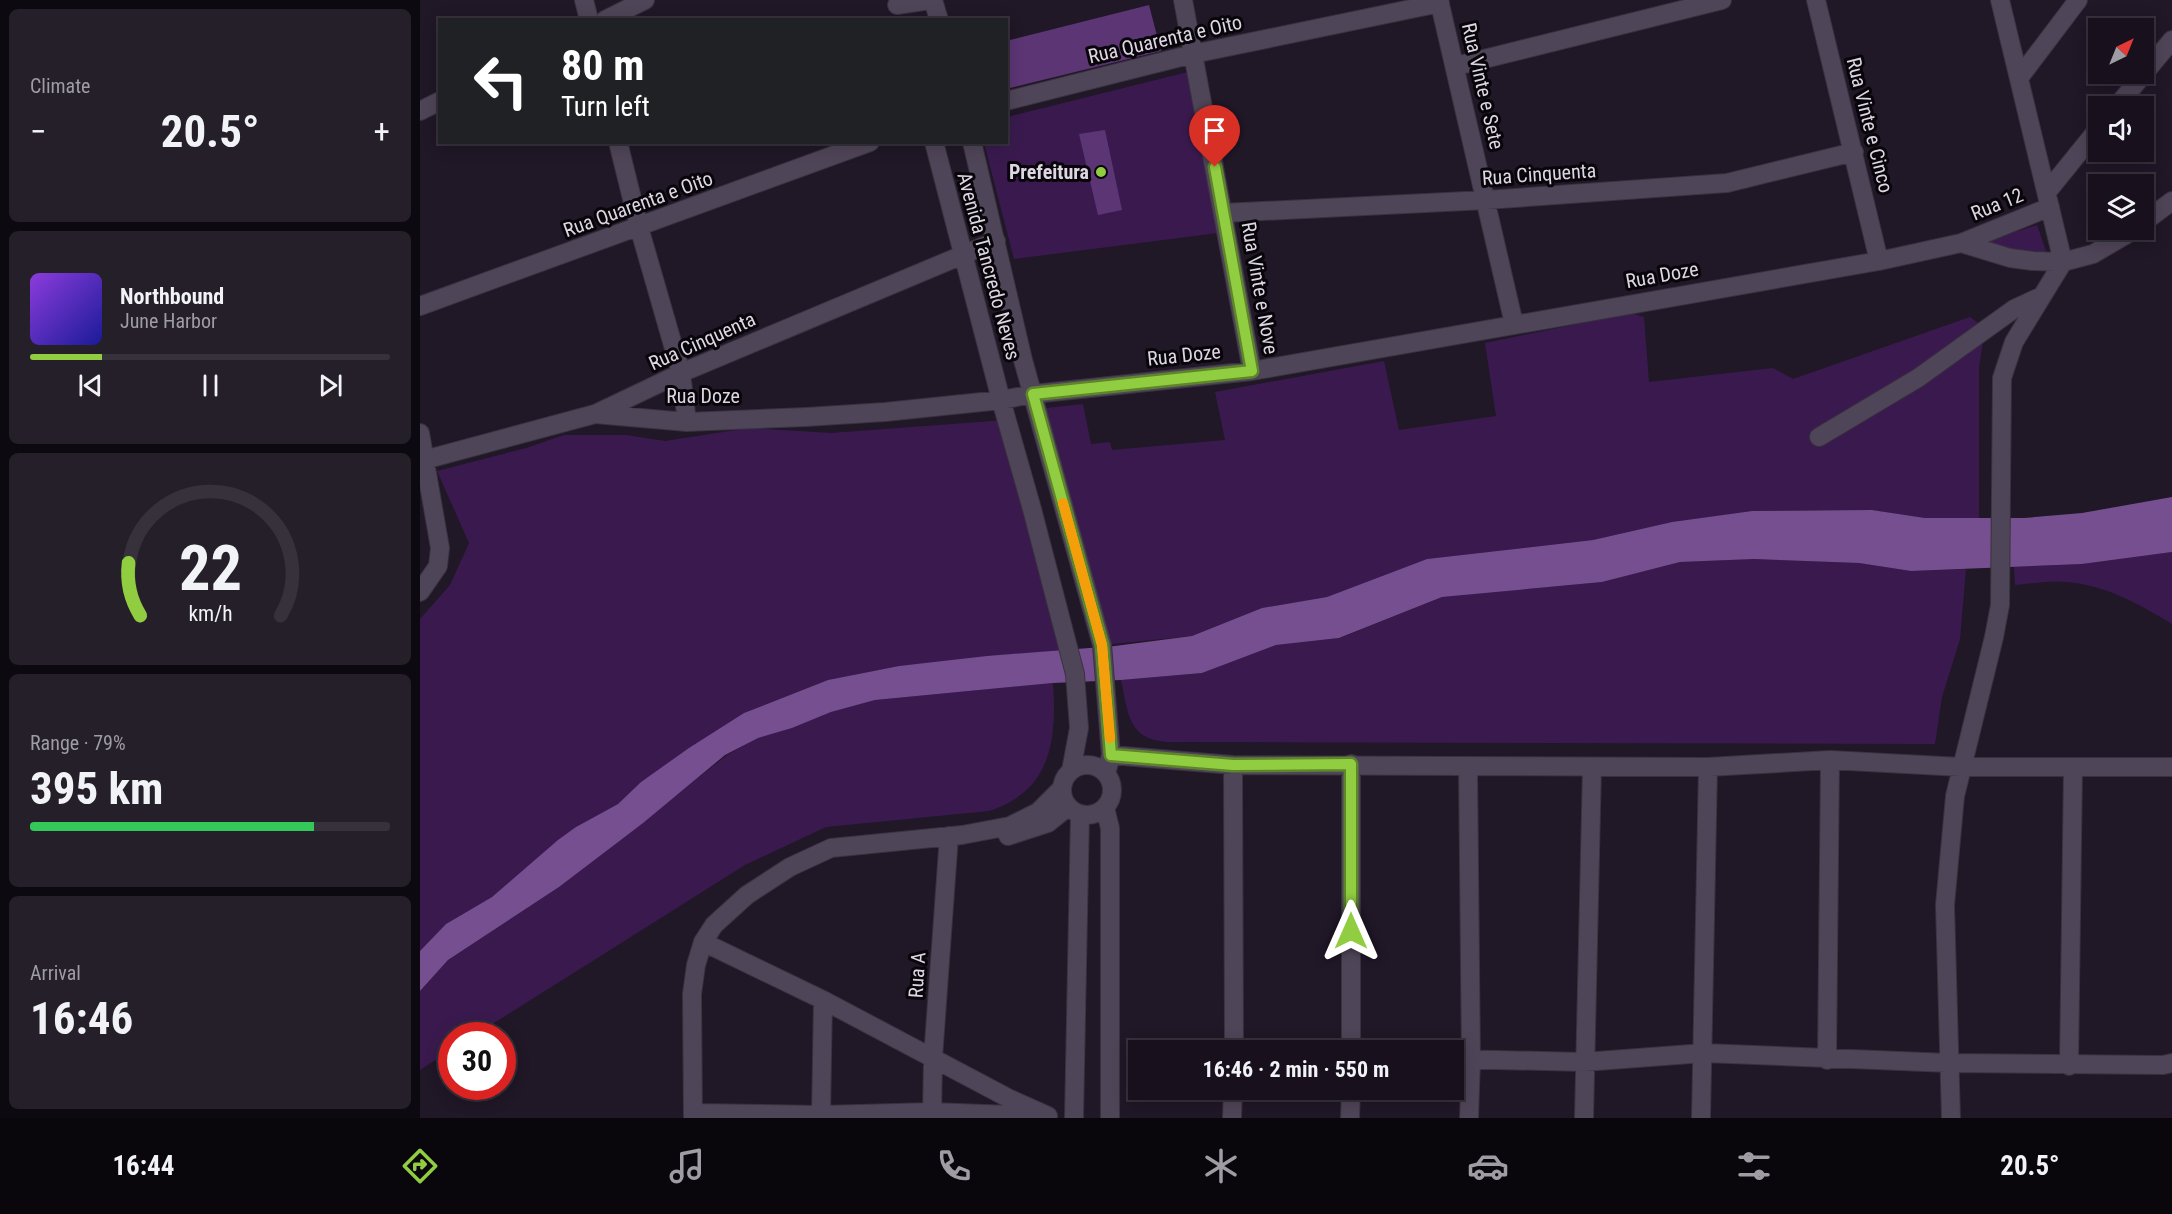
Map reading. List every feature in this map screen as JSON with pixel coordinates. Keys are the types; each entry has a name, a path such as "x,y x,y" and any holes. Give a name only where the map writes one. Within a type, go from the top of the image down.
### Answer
{"street":[{"path":"584,0 588,18"},
{"path":"609,18 645,0"},
{"path":"898,8 932,0 938,18"},
{"name":"Rua Vinte e Nove","path":"1183,0 1252,371"},
{"path":"1456,66 1722,0"},
{"name":"Rua Vinte e Cinco","path":"1816,0 1879,261"},
{"path":"1951,1118 1946,905 1954,796 2000,605 2002,378 2014,342 2063,262 2000,0"},
{"path":"2019,78 2078,0"},
{"name":"Rua Quarenta e Oito","path":"1008,100 1193,54 1439,2"},
{"name":"Rua Vinte e Sete","path":"1439,2 1456,66 1514,324"},
{"path":"2125,96 2172,40"},
{"path":"420,111 438,102"},
{"path":"2049,199 2088,143"},
{"path":"618,144 639,227 681,373 687,422"},
{"name":"Rua Quarenta e Oito","path":"420,306 865,144"},
{"name":"Avenida Tancredo Neves","path":"935,144 1000,400 1032,509 1075,674 1078,728 1071,771"},
{"name":"Avenida Tancredo Neves","path":"972,144 1033,394 1102,645 1111,755 1106,774"},
{"name":"Rua Cinquenta","path":"1223,213 1486,200 1727,183 1854,152"},
{"name":"Rua 12","path":"1879,261 1961,243 2049,199"},
{"path":"2154,214 2172,201"},
{"path":"1961,243 2010,258 2063,262 2093,254 2117,240"},
{"name":"Rua Cinquenta","path":"423,460 595,414 681,373 996,241"},
{"name":"Rua Doze","path":"595,414 687,422 885,412 1252,371 1879,261"},
{"path":"1819,437 1918,378 2014,309 2042,296"},
{"path":"420,433 440,548 435,571 420,591"},
{"path":"1111,755 1233,765 1592,767 1708,766 1830,760 1961,767 2172,767"},
{"path":"1827,1060 1830,760"},
{"path":"1351,764 1351,1040"},
{"path":"1052,1117 693,1115 692,994 696,966 703,942 714,926 747,895 790,867 831,848 926,838 994,839 1029,830 1074,811 1093,814 1105,808 1112,796 1112,788 1106,774 1093,765 1077,766 1065,776 1062,789 1062,795 1074,811 1074,1118"},
{"path":"1233,765 1234,1040"},
{"path":"1462,1040 1468,766"},
{"path":"1701,1118 1708,766"},
{"path":"1584,1118 1592,767"},
{"path":"2069,1065 2073,768"},
{"path":"950,839 1010,826 1038,812 1062,789"},
{"path":"1105,808 1110,828 1110,1118"},
{"name":"Rua A","path":"932,1115 933,1058 950,839"},
{"path":"703,942 823,1000 1010,1099 1052,1117"},
{"path":"821,1116 823,1000"},
{"path":"1464,1059 1584,1062 1704,1053 1827,1060 1949,1063 2069,1065 2163,1065 2172,1063"},
{"path":"1464,1076 1469,1118"},
{"path":"1232,1118 1233,1100"},
{"path":"1350,1118 1351,1100"}],"shaded area":[{"path":"1188,72 1218,233 1014,259 984,144 1008,144 1008,117"},
{"path":"2037,225 2047,254 2018,251 1983,242"},
{"path":"1630,313 1644,317 1649,382 1773,368 1793,379 1970,317 1985,328 1979,367 1979,518 1925,518 1872,510 1812,510 1752,511 1672,522 1593,540 1427,559 1327,597 1262,608 1192,636 1102,645 1037,409 1083,404 1091,444 1110,442 1112,450 1225,440 1215,392 1384,361 1399,430 1496,416 1485,343"},
{"path":"1006,420 1063,650 899,666 828,680 744,713 641,782 618,804 576,827 492,897 446,924 420,951 420,619 450,585 469,543 437,471 526,448 564,435 626,435 665,441 749,428 831,433"},
{"path":"2172,497 2172,552 2082,564 1911,571 1859,563 1754,559 1680,562 1602,582 1442,597 1339,638 1276,645 1202,673 1053,683 875,700 831,712 792,728 758,738 725,755 643,823 559,887 448,960 420,991 420,951 446,924 492,897 558,840 576,827 618,804 641,782 689,748 744,713 828,680 899,666 987,656 1115,646 1192,636 1262,608 1327,597 1427,559 1593,540 1672,522 1752,511 1872,510 1925,518 2024,518 2082,513"},
{"path":"2172,552 2172,624 2135,603 2095,587 2060,582 2015,585 2014,567 2082,564"},
{"path":"1754,559 1859,563 1911,571 1966,569 1960,639 1942,697 1935,744 1168,742 1145,736 1137,730 1128,714 1121,680 1202,673 1276,645 1340,638 1442,597 1602,582 1680,562"},
{"path":"1053,683 1053,725 1046,761 1038,777 1026,791 1010,802 989,811 826,827 745,865 496,1022 438,1022 438,1058 420,1070 420,991 448,960 559,887 727,755 757,738 792,728 831,712 875,700"}],"building":[{"path":"1149,5 1161,51 1008,89 1008,40"},
{"name":"Prefeitura","path":"1105,130 1122,210 1098,215 1079,134"}],"slow traffic":[{"path":"1063,503 1102,645 1110,738"}],"place":[{"name":"Prefeitura","path":"1101,172"}],"route":[{"path":"1215,167 1252,371 1033,394 1102,645 1111,755 1233,765 1351,764 1351,931"}]}
